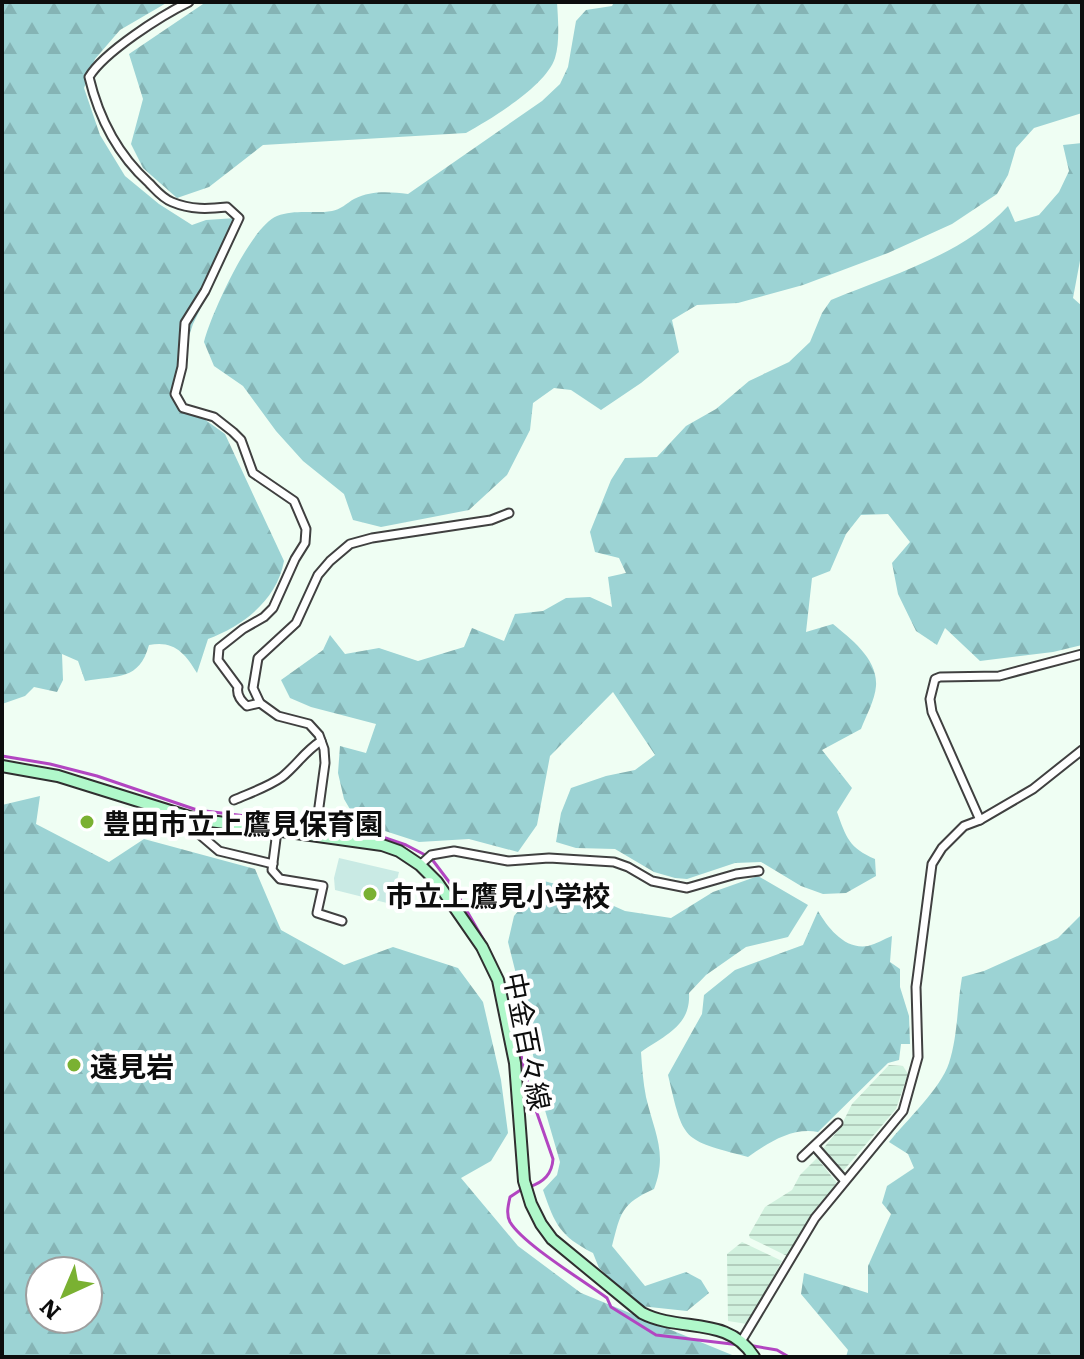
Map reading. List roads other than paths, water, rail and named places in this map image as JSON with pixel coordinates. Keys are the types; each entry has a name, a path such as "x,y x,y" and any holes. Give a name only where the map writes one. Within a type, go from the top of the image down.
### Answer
{"main road":[{"name":"中金百々線","path":"2,766 58,776 186,817 382,845 422,864 482,947 498,980 515,1063 524,1181 541,1224 552,1239 642,1313 656,1320 727,1331 742,1340"},
{"path":"742,1340 754,1356"}],"street":[{"path":"189,2 149,24 89,77 107,131 132,168 173,203 204,209 227,207 239,218 205,291 185,323 182,367 175,394 183,408 214,417 241,440 253,473 294,501 306,529 305,543 273,608 223,643 217,654 226,673 238,687 237,692 243,703 247,706 260,703"},
{"path":"316,834 325,763 321,741 309,724 278,716 260,703 253,688 258,658 296,623 318,575 350,544 491,520 509,513"},
{"path":"980,820 932,712 930,699 935,679 999,676 1082,654"},
{"path":"234,800 274,783 321,741"},
{"path":"742,1340 815,1218 903,1111 918,1057 916,987 932,864 953,835 964,826 1033,789 1082,750"},
{"path":"186,817 185,822 219,851 273,864"},
{"path":"277,831 272,870 280,879 323,886 317,913 342,921"},
{"path":"422,864 431,855 454,851 508,861 549,858 614,862 652,881 687,888 759,871"},
{"path":"802,1157 838,1123"},
{"path":"815,1147 844,1180"}],"waterway":[{"path":"2,756 97,776 197,810 362,830 406,845 431,858 453,887 483,939"},
{"path":"504,986 531,1096 553,1159 546,1177 529,1187"},
{"path":"522,1189 510,1197 510,1222 540,1251 607,1298 611,1307 656,1335 740,1345"},
{"path":"748,1345 777,1350 789,1357"}],"place":[{"name":"豊田市立上鷹見保育園","path":"87,822"},
{"name":"市立上鷹見小学校","path":"370,894"},
{"name":"遠見岩","path":"74,1065"}]}
